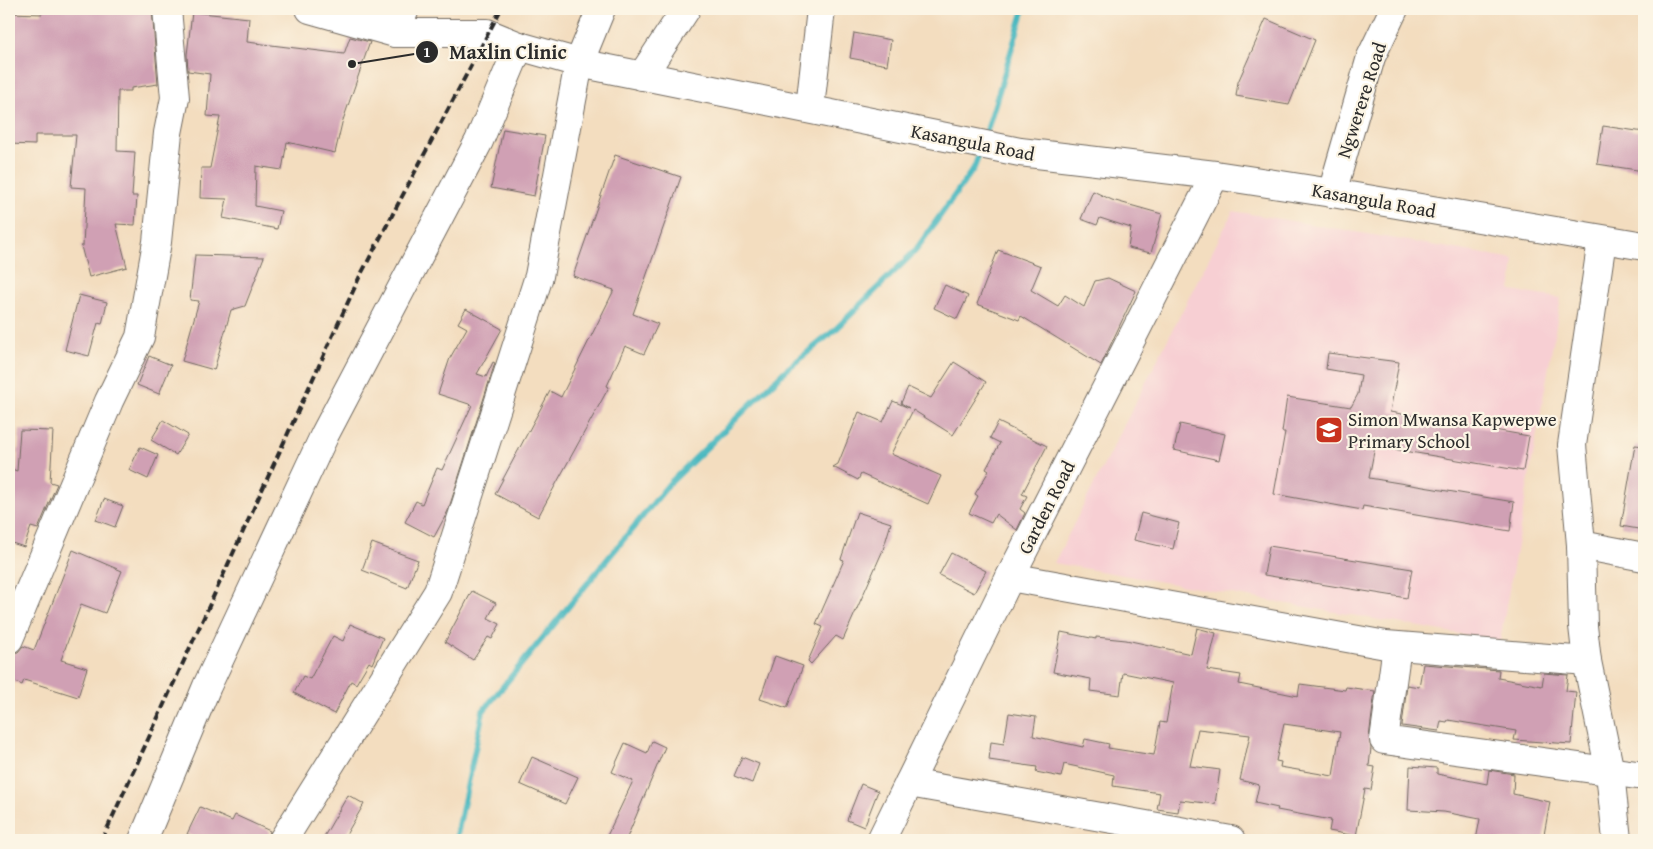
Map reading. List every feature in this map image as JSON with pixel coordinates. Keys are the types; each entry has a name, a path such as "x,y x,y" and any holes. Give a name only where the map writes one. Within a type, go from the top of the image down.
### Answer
{"street":[{"path":"9,639 108,401 140,337 157,242 168,133 175,98 167,9"},
{"name":"Kasangula Road","path":"310,9 487,33 520,46 579,63 810,108 1020,152 1215,175 1332,192 1644,246"},
{"path":"283,840 438,592 539,276 579,63 601,9"},
{"path":"642,76 686,9"},
{"path":"810,108 821,9"},
{"name":"Ngwerere Road","path":"1332,192 1371,57 1394,9"},
{"path":"143,840 208,686 325,434 479,141 520,46"},
{"name":"Garden Road","path":"881,840 1010,577 1215,175"},
{"path":"1602,240 1572,445 1580,545 1583,626 1587,661 1610,772 1617,840"},
{"path":"1580,545 1644,557"},
{"path":"1010,577 1397,646 1587,661"},
{"path":"1397,646 1384,740 1644,776"},
{"path":"909,783 1231,840"}],"shaded area":[{"name":"Simon Mwansa Kapwepwe Primary School","path":"1233,211 1514,259 1511,291 1561,298 1500,641 1054,563"}],"building":[{"path":"42,9 152,9 158,84 131,88 131,91 118,91 117,151 135,152 132,196 137,196 135,225 116,224 127,267 89,277 81,246 83,246 86,188 71,187 76,135 35,135 35,145 9,144 9,13 42,14"},
{"path":"192,12 249,18 247,42 344,54 350,37 370,42 342,123 335,153 287,142 282,170 256,166 255,206 281,211 277,229 223,218 227,199 200,198 201,168 210,168 220,117 207,116 210,74 188,71 187,55"},
{"path":"1266,19 1315,40 1289,105 1236,96 1238,82"},
{"path":"854,33 891,40 887,65 850,58"},
{"path":"1603,126 1644,132 1644,171 1597,164"},
{"path":"503,129 545,136 534,196 491,188"},
{"path":"615,155 681,177 633,314 658,324 644,354 625,346 607,386 609,387 538,517 495,494 550,391 561,397 614,290 573,276"},
{"path":"1093,191 1112,200 1162,214 1151,253 1128,248 1131,228 1100,218 1097,225 1081,219"},
{"path":"998,250 1041,266 1031,290 1058,306 1065,295 1084,307 1095,281 1108,278 1136,291 1101,365 1021,316 1019,320 977,304"},
{"path":"195,255 264,257 245,306 231,310 214,370 182,361 199,301 190,300"},
{"path":"945,285 968,296 957,319 934,308"},
{"path":"79,295 107,302 102,324 98,323 89,356 65,350"},
{"path":"466,309 502,329 477,374 486,377 493,362 495,363 448,511 434,537 405,522 416,501 422,504 437,468 442,470 472,405 438,394 450,358 467,328 458,323"},
{"path":"1328,353 1399,362 1390,412 1529,436 1523,471 1375,446 1369,478 1514,502 1510,531 1363,506 1362,510 1274,494 1285,432 1282,432 1287,397 1351,407 1358,394 1361,375 1326,369"},
{"path":"149,356 171,365 159,394 137,385"},
{"path":"954,362 986,382 953,435 913,410 891,454 941,476 928,504 861,474 858,480 833,467 838,464 859,412 883,422 893,401 909,408 901,403 908,387 931,398"},
{"path":"163,420 188,435 176,455 151,440"},
{"path":"998,422 1047,446 1022,494 1027,496 1020,509 1025,513 1017,530 996,514 991,523 969,513 978,496 975,494 989,471 986,469 1000,443 990,438"},
{"path":"1180,424 1225,434 1219,460 1174,450"},
{"path":"20,430 53,431 50,482 57,484 38,529 31,527 24,547 9,542 9,468 17,471"},
{"path":"1635,445 1644,446 1644,530 1621,526"},
{"path":"140,447 158,455 148,479 129,470"},
{"path":"104,499 123,506 115,527 96,520"},
{"path":"857,512 891,523 883,550 843,640 836,636 811,664 808,661 823,627 816,624 844,560 841,559"},
{"path":"1141,513 1179,523 1173,549 1134,540"},
{"path":"372,543 418,560 407,588 362,570"},
{"path":"1269,546 1412,569 1407,598 1264,575"},
{"path":"73,550 122,571 105,613 81,604 61,660 87,668 78,697 24,680 22,685 9,679 9,654 18,652 23,646 34,650"},
{"path":"951,553 986,571 974,593 939,575"},
{"path":"472,591 496,603 488,618 500,624 492,639 488,637 473,660 445,642"},
{"path":"350,624 383,638 372,664 369,662 356,684 351,681 334,714 294,693 303,676 310,679 333,636 343,641"},
{"path":"1197,628 1216,633 1207,670 1241,675 1239,684 1298,696 1300,684 1345,690 1346,687 1375,691 1369,738 1371,748 1369,766 1375,767 1371,790 1365,789 1356,836 1329,831 1331,820 1277,810 1278,808 1255,803 1259,785 1240,780 1250,735 1198,729 1190,766 1220,770 1215,804 1180,800 1178,812 1157,809 1160,793 1113,786 1114,775 1064,764 1061,777 1036,772 1037,767 989,760 991,742 1004,744 1009,713 1036,717 1033,736 1083,747 1085,739 1109,744 1108,748 1154,755 1160,722 1166,723 1173,683 1123,673 1120,695 1090,691 1091,679 1053,672 1061,632 1096,639 1096,637 1126,640 1191,654","holes":["1284,724 1340,732 1333,776 1280,767 1281,762 1276,761"]},
{"path":"775,656 803,666 787,708 760,699"},
{"path":"1423,664 1499,670 1498,678 1542,686 1544,673 1568,675 1566,691 1576,692 1571,744 1514,740 1516,731 1448,720 1447,722 1441,721 1439,731 1402,726 1407,685 1419,687"},
{"path":"652,741 665,747 626,840 605,840 633,781 612,772 625,743 647,753"},
{"path":"532,757 578,777 565,804 520,784"},
{"path":"742,757 759,764 752,783 734,776"},
{"path":"1410,766 1437,768 1437,774 1487,784 1489,770 1514,774 1513,794 1550,802 1543,840 1476,840 1480,819 1444,812 1408,810"},
{"path":"861,784 878,791 864,827 847,820"},
{"path":"348,795 364,804 343,840 322,840"},
{"path":"200,807 232,821 235,815 270,831 268,840 201,840 187,834"}],"waterway":[{"path":"985,137 1024,9"},
{"path":"456,840 483,711 669,484 786,370 835,330 915,251 974,168 980,152"}],"railway":[{"path":"102,840 359,278 501,9"}],"place":[{"name":"Maxlin Clinic","path":"352,64"},
{"name":"Simon Mwansa Kapwepwe Primary School","path":"1329,430"}]}
